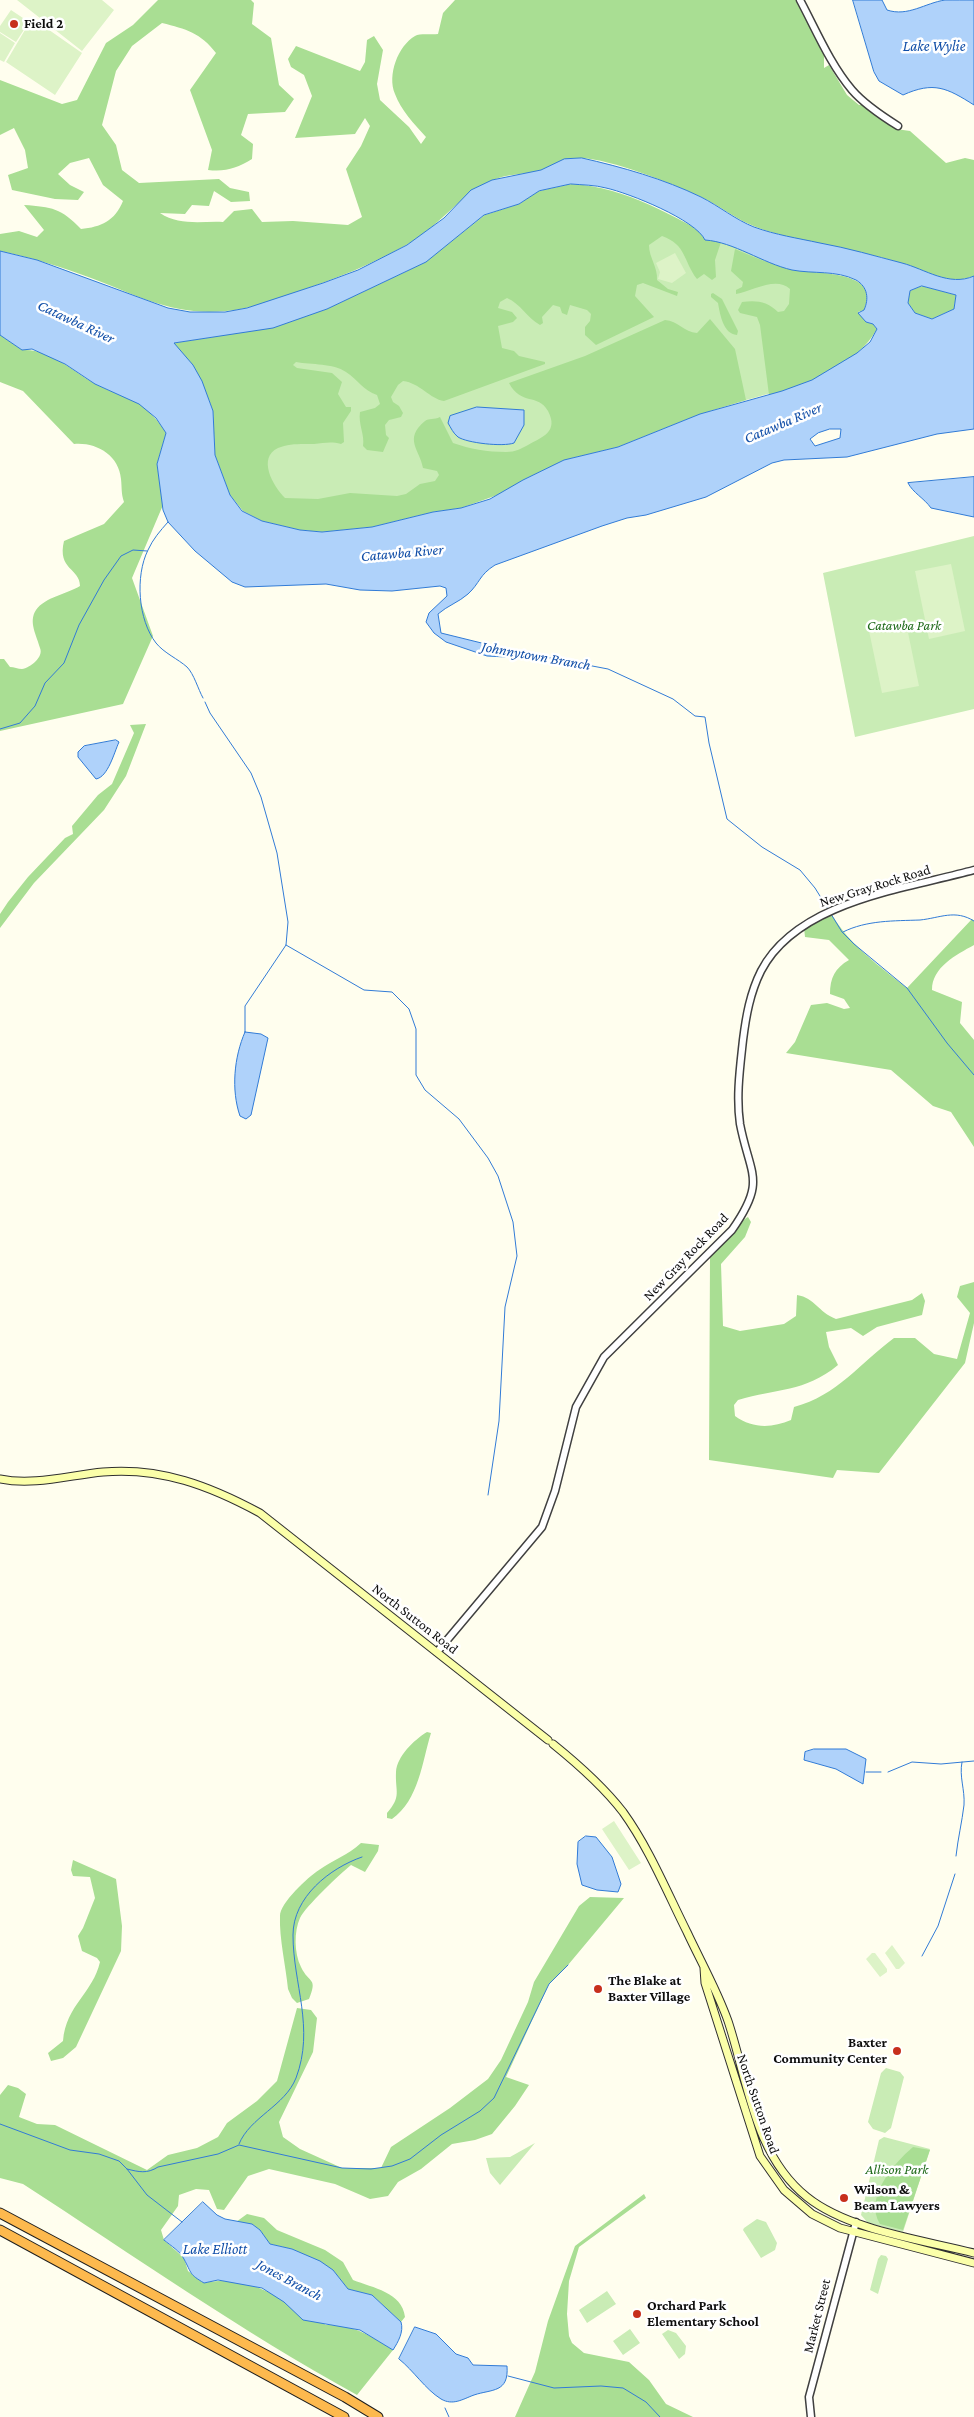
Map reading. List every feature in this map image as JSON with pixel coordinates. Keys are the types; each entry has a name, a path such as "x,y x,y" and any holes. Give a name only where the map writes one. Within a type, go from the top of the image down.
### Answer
{"highway":[{"path":"0,2213 345,2397 378,2417"},
{"path":"0,2230 344,2417"}],"main road":[{"name":"North Sutton Road","path":"0,1479 27,1481 139,1470 185,1479 226,1494 260,1513 437,1652 592,1776 623,1813 669,1895 712,1979 728,2022 766,2145 794,2186 806,2197 827,2211 856,2222 974,2253"},
{"name":"North Sutton Road","path":"704,1966 705,1983 760,2156 784,2190 800,2204 827,2222 853,2232 974,2263"}],"street":[{"path":"800,0 846,82 858,95 898,126"},
{"name":"New Gray Rock Road","path":"437,1652 542,1527 555,1491 576,1407 604,1357 732,1230 747,1208 753,1192 753,1176 740,1124 738,1103 748,1007 754,986 770,956 792,933 825,913 974,870"},
{"name":"Market Street","path":"811,2417 811,2391 856,2222"}],"green space":[{"path":"17,0 102,0 114,10 82,51"},
{"path":"158,0 251,0 254,3 252,24 271,38 279,85 294,99 285,112 248,114 241,135 253,144 252,159 231,169 208,170 212,150 190,90 216,53 199,36 178,27 162,23 132,46 116,71 102,125 116,145 122,170 139,183 219,179 230,188 249,192 250,201 231,202 214,191 209,206 192,205 185,214 160,213 175,220 223,222 234,211 252,209 262,222 293,221 348,225 362,217 346,169 361,146 370,126 365,118 355,134 295,138 312,96 304,75 291,67 288,59 296,46 360,71 365,62 367,40 374,36 383,50 377,84 380,100 409,127 421,144 426,137 408,117 395,94 392,78 393,70 399,54 415,36 438,34 443,13 455,0 796,0 824,53 824,68 829,65 847,95 859,105 864,104 896,129 910,131 946,163 965,158 974,160 974,276 965,279 947,278 867,254 774,233 749,224 701,197 659,179 625,167 581,158 566,160 536,172 497,178 479,187 419,237 381,258 354,271 311,287 262,304 235,310 207,312 173,308 57,266 0,251 0,234 19,231 37,237 44,230 24,205 56,210 68,217 81,229 95,227 106,222 116,214 123,201 103,185 89,158 70,163 58,174 70,185 84,192 78,200 55,199 12,190 8,175 28,168 25,150 14,128 0,135 0,80 62,104 77,100 106,43 133,25"},
{"name":"Field 2","path":"11,10 29,22 16,42 0,32 0,26"},
{"path":"32,18 82,53 55,95 6,62"},
{"path":"0,33 15,43 4,62 0,60"},
{"path":"571,184 592,186 631,197 668,213 721,242 715,260 716,277 712,280 704,274 697,279 684,254 676,244 662,236 649,245 650,254 657,280 668,289 678,292 677,296 643,283 637,285 635,296 654,317 596,345 585,335 585,327 590,321 591,314 587,310 570,305 567,315 562,313 560,307 553,305 542,317 543,323 540,325 507,298 500,302 498,308 512,312 517,318 513,322 498,326 502,348 514,351 519,356 545,362 545,364 444,401 439,400 409,382 403,381 398,385 391,397 403,413 401,417 389,420 385,425 386,435 389,438 383,452 367,450 363,446 360,421 360,412 375,408 380,404 377,395 341,369 296,362 293,365 297,368 332,373 342,382 338,394 346,407 351,407 351,411 343,423 344,442 341,444 331,442 282,446 272,453 269,458 269,472 280,493 285,498 318,499 350,493 397,496 406,494 420,484 435,481 439,475 437,471 423,468 414,439 418,427 425,421 440,417 453,443 492,451 509,452 520,449 547,433 550,429 551,418 544,406 539,402 519,395 509,383 585,356 665,320 674,322 688,331 697,333 710,319 735,349 746,400 700,414 618,447 564,460 523,480 503,493 461,508 433,512 372,527 322,532 300,530 262,521 243,511 230,495 215,455 213,411 209,400 193,365 173,343 273,328 327,309 426,262 485,215 519,204 539,191"},
{"path":"484,215 719,241 791,269 857,353 817,376 790,387 577,456 539,472 503,493 285,526 211,336 327,309 413,269"},
{"path":"735,249 790,269 842,276 855,280 864,287 867,296 864,310 858,312 866,322 873,324 877,329 857,353 830,372 800,386 769,395 760,325 757,317 740,313 738,310 742,302 752,301 765,303 778,312 784,311 789,304 790,289 784,285 771,284 736,294 736,290 742,287 743,282 731,271"},
{"path":"675,253 686,273 672,283 658,279 660,272 656,263"},
{"path":"922,286 956,295 954,309 932,319 915,313 908,303 910,290"},
{"path":"713,293 722,299 738,331 737,335 732,334 725,327 718,303 711,297"},
{"path":"0,335 22,350 32,350 51,356 99,386 140,404 148,410 166,433 157,464 163,505 132,578 153,636 123,704 0,731 0,659 4,659 10,667 22,669 32,664 38,658 41,651 33,624 36,610 50,599 80,586 77,575 64,558 64,541 104,524 124,502 119,471 111,457 90,445 74,444 23,391 0,382"},
{"name":"Catawba Park","path":"974,536 974,709 855,737 823,573"},
{"path":"951,564 965,631 929,639 915,571"},
{"path":"905,618 919,686 882,693 868,626"},
{"path":"146,724 126,776 104,810 34,883 0,928 0,914 8,902 28,877 65,838 73,834 72,826 98,795 112,784 134,733 130,725"},
{"path":"832,915 856,945 907,988 972,919 974,921 974,945 941,968 933,982 932,990 962,1002 960,1023 974,1040 974,1147 951,1112 933,1106 891,1070 786,1053 795,1042 811,1005 827,1003 844,1009 850,1008 844,999 830,994 834,974 840,966 849,960 829,940 805,937 804,928"},
{"path":"748,1217 751,1222 745,1237 721,1264 723,1326 740,1331 784,1324 796,1316 797,1295 813,1302 825,1313 836,1319 912,1300 922,1293 925,1301 922,1315 877,1327 863,1336 851,1328 826,1332 829,1347 838,1365 814,1381 790,1389 738,1400 734,1405 735,1416 749,1423 770,1426 791,1420 794,1407 809,1402 836,1387 894,1338 915,1338 934,1354 957,1359 970,1313 957,1297 960,1286 974,1282 974,1323 965,1363 879,1473 837,1470 833,1478 709,1460 710,1258"},
{"path":"427,1732 431,1733 414,1791 401,1811 392,1819 387,1818 387,1813 395,1802 397,1794 396,1772 399,1760 417,1739"},
{"path":"614,1821 641,1863 629,1870 602,1829"},
{"path":"361,1843 379,1845 378,1851 365,1872 351,1865 315,1899 303,1913 298,1923 296,1936 297,1955 301,1967 313,1984 313,1987 309,1999 297,2003 292,1998 288,1989 281,1934 281,1911 289,1898 308,1878"},
{"path":"73,1860 116,1879 122,1926 121,1951 76,2047 63,2058 51,2061 48,2053 63,2041 69,2018 97,1973 100,1962 97,1958 82,1951 78,1936 95,1898 90,1877 73,1876 71,1870"},
{"path":"590,1897 624,1898 568,1965 549,1984 506,2077 529,2085 492,2134 475,2140 452,2144 421,2169 398,2182 388,2196 370,2199 335,2184 269,2169 248,2176 224,2210 217,2209 209,2190 196,2189 179,2195 178,2206 161,2230 164,2240 184,2258 188,2271 204,2283 238,2282 253,2286 283,2299 326,2325 353,2329 393,2350 357,2395 271,2345 23,2184 0,2178 0,2095 8,2085 18,2088 26,2094 19,2117 37,2124 55,2125 147,2170 168,2155 197,2148 218,2137 227,2123 257,2101 277,2081 297,2008 311,2010 317,2018 313,2052 279,2122 283,2137 300,2149 342,2168 381,2168 391,2147 450,2108 488,2079 501,2060 528,2002 534,1982 579,1906"},
{"path":"892,1945 905,1963 899,1969 896,1969 885,1953"},
{"path":"872,1953 875,1953 887,1969 887,1972 880,1977 866,1959"},
{"path":"886,2068 900,2072 904,2077 891,2128 885,2133 873,2129 868,2122 881,2073"},
{"name":"Allison Park","path":"884,2137 930,2149 903,2232 868,2223 861,2215 879,2140"},
{"path":"535,2143 500,2185 490,2173 486,2158 510,2157"},
{"path":"913,2147 930,2150 903,2230 880,2224 876,2214 878,2193 890,2172"},
{"path":"644,2194 646,2198 579,2247 569,2281 567,2314 569,2336 572,2343 584,2353 629,2362 649,2380 666,2404 693,2417 515,2417 535,2372 548,2321 575,2246"},
{"path":"247,2214 264,2218 277,2230 325,2250 343,2262 353,2280 393,2296 403,2309 405,2317 401,2322 372,2295 348,2289 333,2270 292,2249 270,2244 260,2230 252,2224 236,2222"},
{"path":"757,2219 766,2222 777,2243 775,2250 761,2258 743,2230"},
{"path":"881,2255 886,2256 888,2259 878,2294 870,2290 878,2259"},
{"path":"607,2291 616,2304 587,2323 579,2310"},
{"path":"630,2329 640,2343 623,2355 613,2341"},
{"path":"668,2330 676,2333 686,2346 685,2354 679,2359 662,2334"}],"water":[{"name":"Lake Wylie","path":"853,0 882,0 887,10 902,12 945,0 974,0 974,105 956,94 940,88 923,88 903,95 879,81 874,72"},
{"name":"Catawba River","path":"582,158 658,179 701,197 747,224 770,232 872,255 946,278 965,279 974,276 974,429 937,434 847,457 784,460 772,463 706,497 602,526 495,565 486,572 468,594 438,614 441,633 514,651 506,657 487,656 446,642 434,633 426,622 429,613 447,596 446,588 440,586 392,591 360,590 326,584 245,587 232,582 195,551 168,522 163,510 157,464 166,433 156,418 139,404 95,384 65,364 32,349 22,350 0,335 0,251 37,260 168,308 190,312 225,312 247,308 358,270 407,245 444,218 471,190 492,180 541,170 564,159","holes":["571,184 598,186 616,191 645,201 676,216 699,232 705,240 727,245 792,270 832,273 856,280 863,286 867,302 864,310 858,313 866,322 873,324 877,329 870,342 857,353 812,380 782,391 700,414 618,447 564,460 490,499 461,508 433,512 372,527 322,532 300,530 262,521 242,511 230,495 215,455 213,411 202,381 193,365 174,343 273,328 327,309 426,262 484,215 519,204 539,191","922,286 956,295 954,309 932,319 915,313 908,303 910,291","830,429 841,429 840,438 815,446 810,439 818,433"]},
{"path":"477,407 524,410 524,425 514,443 502,445 485,444 458,437 448,423 450,416"},
{"path":"974,477 974,517 931,508 908,483"},
{"path":"116,740 119,742 110,764 104,774 96,779 78,757 78,752 84,746"},
{"path":"245,1032 261,1034 268,1038 251,1115 246,1119 240,1116 235,1095 236,1063"},
{"path":"814,1749 846,1749 866,1759 863,1784 836,1769 804,1760 805,1752"},
{"path":"586,1836 596,1837 612,1857 621,1884 618,1892 597,1890 582,1885 577,1864 578,1842"},
{"name":"Lake Elliott","path":"203,2202 217,2215 225,2219 252,2224 260,2230 270,2244 292,2249 320,2261 333,2270 348,2289 372,2295 401,2322 399,2340 393,2350 360,2330 303,2320 284,2302 262,2288 218,2280 204,2283 196,2278 180,2254 164,2240"},
{"path":"415,2327 436,2334 456,2354 468,2358 473,2365 507,2366 505,2381 498,2388 458,2401 450,2402 441,2399 399,2359"}],"waterway":[{"path":"168,522 152,542 144,561 140,585 142,610 145,622 156,643 187,667 203,698"},
{"path":"0,729 20,723 35,706 45,683 64,663 79,625 104,580 121,556 133,550 147,551"},
{"name":"Johnnytown Branch","path":"514,651 608,669 673,699 695,716 705,717 709,743 727,819 762,847 800,870 815,888 828,909"},
{"path":"205,702 210,713 251,773 261,797 277,853 288,922 286,945 245,1006 245,1032"},
{"name":"Johnnytown Branch","path":"831,914 842,932 854,944 907,988 947,1043 974,1075"},
{"path":"843,932 871,923 920,920 947,915 967,917 974,921"},
{"path":"286,945 364,990 392,992 409,1009 416,1029 416,1075 425,1090 459,1119 488,1158 498,1176 513,1222 517,1256 505,1307 499,1421 488,1495"},
{"path":"888,1772 912,1762 941,1764 974,1761"},
{"path":"956,1856 964,1805 961,1773 962,1762"},
{"path":"866,1772 881,1772"},
{"path":"239,2144 251,2126 291,2088 301,2060 304,2041 302,2006 293,1935 299,1908 306,1897 326,1876 362,1857"},
{"path":"922,1956 938,1926 955,1874"},
{"path":"127,2169 147,2172 158,2167 218,2154 239,2145 342,2168 371,2169 392,2166 410,2159 441,2135 480,2111 494,2098 549,1984 568,1965"},
{"name":"Jones Branch","path":"0,2124 70,2150 99,2154 119,2161 147,2195 182,2222"},
{"name":"Jones Branch","path":"508,2376 554,2388 601,2386 623,2388 646,2402 660,2417"},
{"path":"445,2408 449,2417"}],"place":[{"name":"Field 2","path":"14,24"},
{"name":"The Blake at Baxter Village","path":"598,1989"},
{"name":"Baxter Community Center","path":"897,2051"},
{"name":"Wilson & Beam Lawyers","path":"844,2198"},
{"name":"Orchard Park Elementary School","path":"637,2314"}]}
